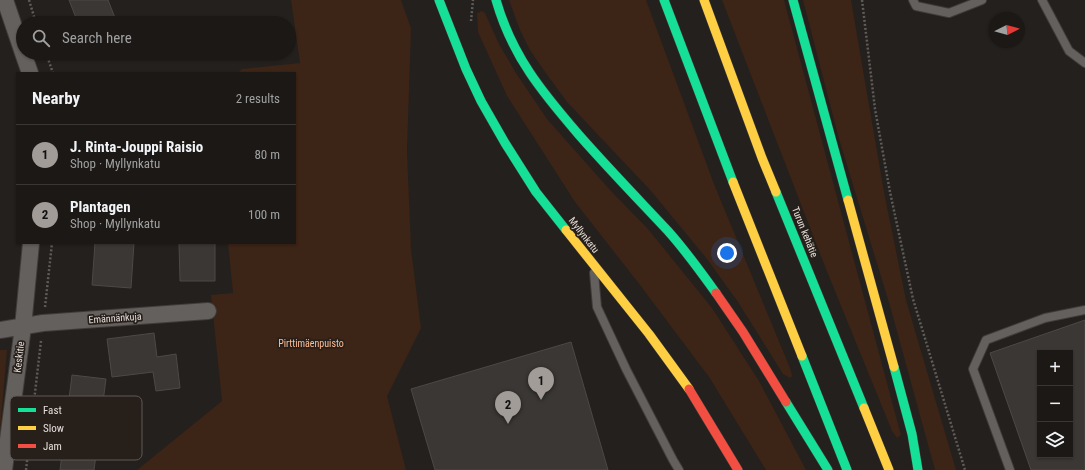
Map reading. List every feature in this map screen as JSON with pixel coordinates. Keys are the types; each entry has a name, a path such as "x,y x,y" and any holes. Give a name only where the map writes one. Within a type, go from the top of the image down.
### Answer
{"main road":[{"path":"428,0 446,18"},
{"name":"Myllynkatu","path":"439,0 481,101 536,192 650,334 679,374 705,414 738,470"},
{"path":"496,0 500,16 510,41 527,71 553,106 685,252 720,297 757,354 828,470"},
{"path":"664,0 724,161 847,470"},
{"name":"Turun kehätie","path":"704,0 762,158 890,470"},
{"path":"793,0 912,434 918,470"}],"street":[{"path":"5,0 16,32"},
{"path":"25,60 30,72"},
{"name":"Keskitie","path":"14,396 23,326 31,244"},
{"name":"Emännänkuja","path":"0,330 43,323 208,311"},
{"name":"Keskitie","path":"4,470 10,425"}],"lane":[{"path":"914,0 916,6 949,13 982,0"},
{"path":"1042,0 1069,51 1085,63"},
{"path":"593,264 597,307 626,369 679,470"},
{"path":"1010,470 973,369 986,340 1045,318 1085,310"}],"path":[{"path":"29,0 34,16"},
{"path":"470,28 473,0"},
{"path":"862,0 875,109 890,192 911,292 965,470"},
{"path":"48,60 53,72"},
{"path":"35,396 52,244"},
{"path":"26,470 27,460"}],"green space":[{"name":"Pirttimäenpuisto","path":"291,0 401,0 411,28 407,151 411,249 421,328 387,396 406,470 137,470 222,401 211,295 233,293 228,244 296,244 296,72 239,72 242,69 300,63 296,35 296,16 293,16"},
{"path":"509,0 646,0 714,184 790,368 792,376 790,378 783,374 738,302 707,259 651,191 567,102 530,50 520,30"},
{"path":"722,0 784,0 901,435 897,438 892,431 826,269"},
{"path":"803,0 851,0 884,192 906,300 956,470 935,470 890,306 839,139"},
{"path":"482,11 485,13 499,44 516,73 547,119 611,191 648,229 712,308 759,381 806,470 766,470 709,377 575,202 507,96 478,32 477,13"},
{"path":"0,350 7,350 0,431"}],"building":[{"path":"69,0 108,0 114,16 75,16"},
{"path":"95,244 134,244 131,288 92,285"},
{"path":"179,244 215,244 215,281 180,281"},
{"path":"1085,320 1085,470 1031,470 990,353"},
{"path":"154,333 157,357 176,354 180,388 156,391 153,372 112,377 107,339"},
{"path":"571,342 608,470 435,470 411,389"},
{"path":"72,375 106,379 104,396 69,396"},
{"path":"61,460 95,460 94,470 60,470"}],"traffic: fast":[{"path":"439,0 466,69 481,101 536,192 566,230"},
{"path":"496,0 511,39 520,56 553,104 590,147 674,238 716,293"},
{"path":"664,0 733,182"},
{"path":"793,0 848,200"},
{"path":"776,192 864,408"},
{"path":"802,356 847,470"},
{"path":"894,367 912,434 918,470"},
{"path":"786,402 828,470"}],"traffic: slow":[{"path":"704,0 776,192"},
{"path":"733,182 802,356"},
{"path":"848,200 894,367"},
{"path":"566,230 649,334 689,389"},
{"path":"864,408 889,470"}],"traffic: jam":[{"path":"716,293 743,332 786,402"},
{"path":"689,389 738,470"}],"place":[{"name":"J. Rinta-Jouppi Raisio","path":"541,400"},
{"name":"Plantagen","path":"508,424"}]}
